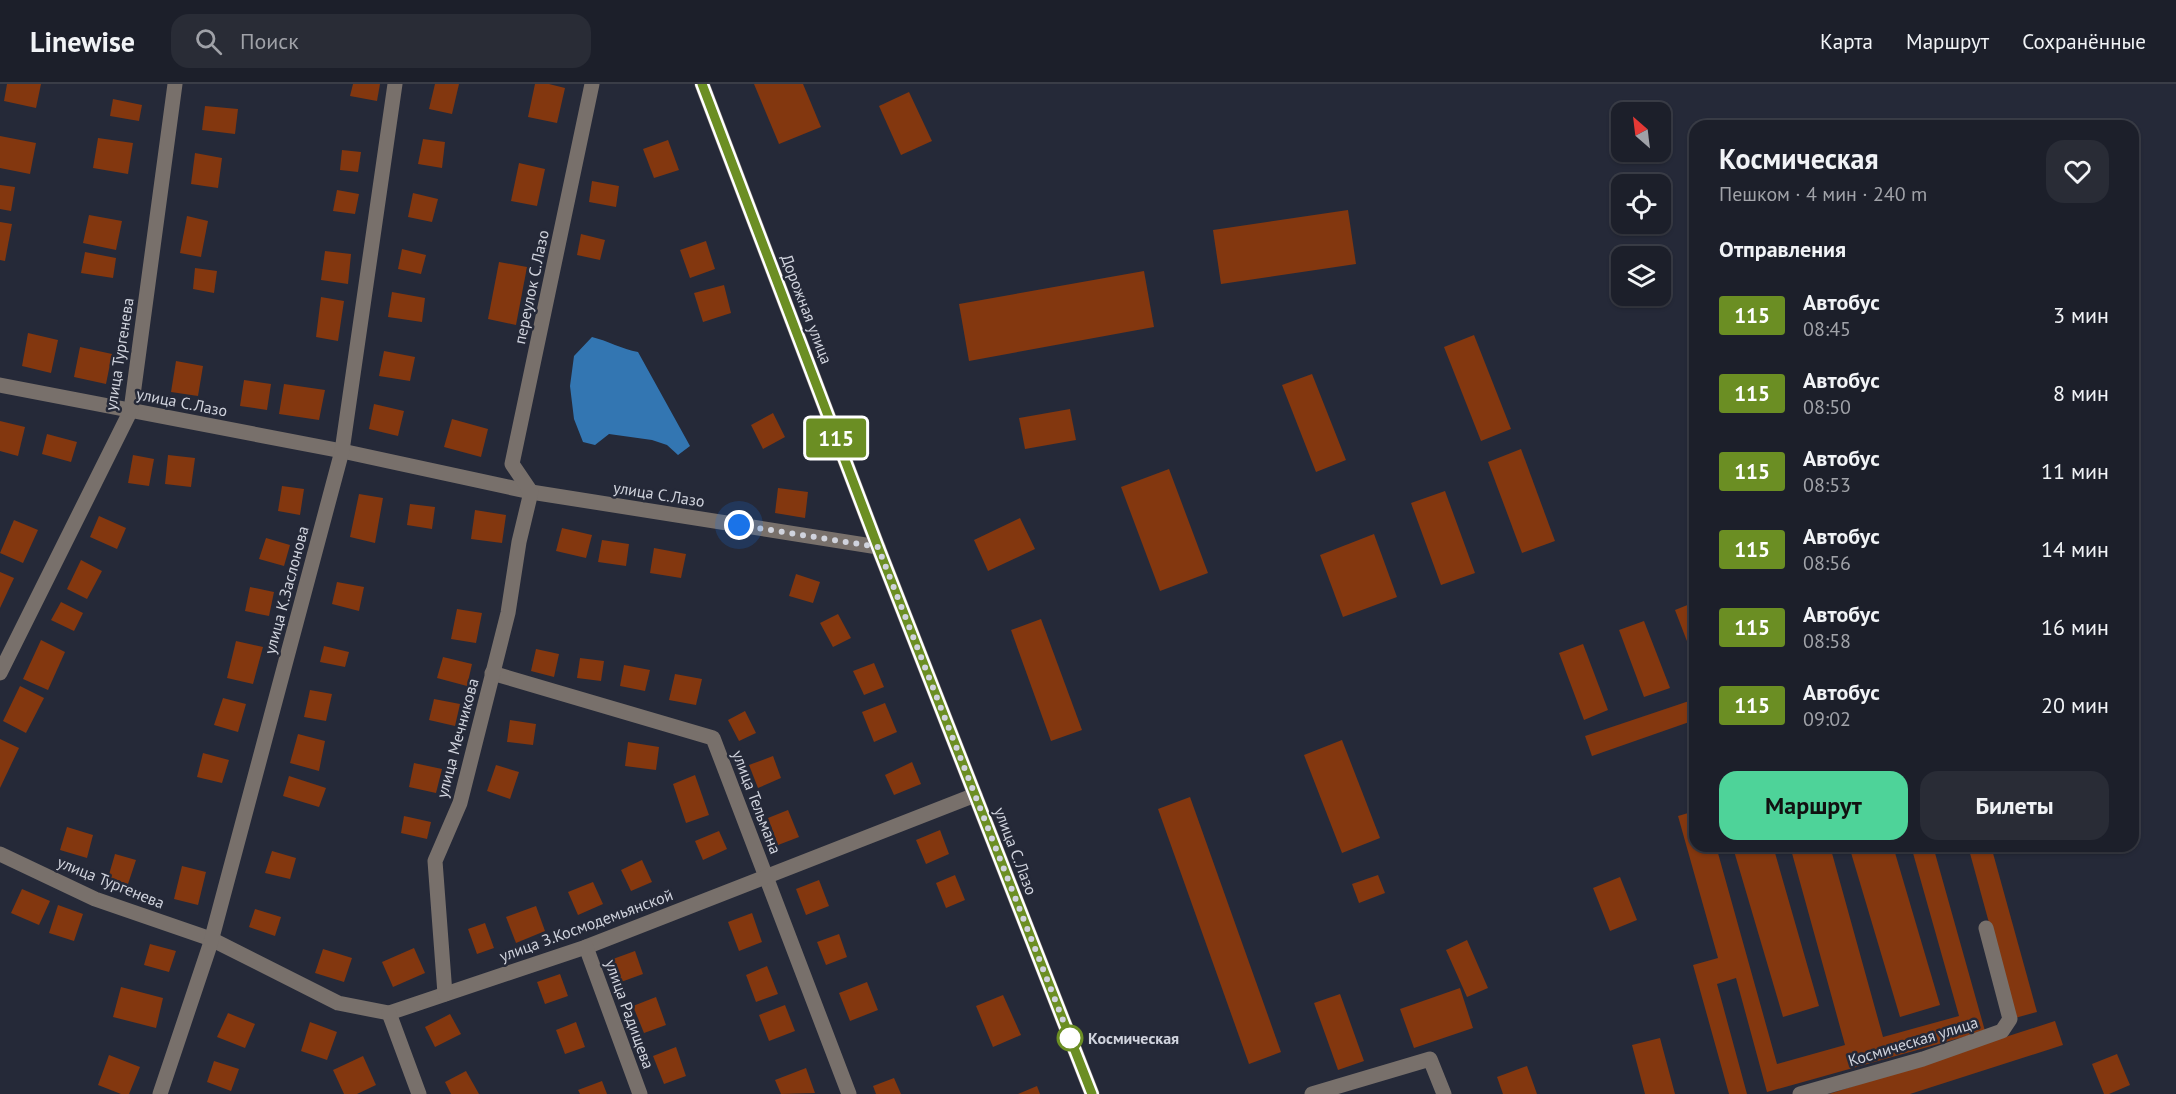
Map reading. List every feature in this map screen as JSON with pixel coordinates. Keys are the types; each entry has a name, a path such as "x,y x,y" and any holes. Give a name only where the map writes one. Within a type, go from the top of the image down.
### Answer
{"street":[{"name":"улица Тургенева","path":"0,673 132,410 176,84"},
{"name":"улица К.Заслонова","path":"160,1094 211,939 342,451 395,84"},
{"name":"переулок С.Лазо","path":"531,492 512,464 592,84"},
{"name":"Дорожная улица","path":"702,84 878,547"},
{"name":"улица С.Лазо","path":"0,386 342,451 531,492 878,547 1092,1094"},
{"name":"улица Мечникова","path":"445,994 435,861 460,803 508,613 519,542 531,492"},
{"name":"улица Тельмана","path":"492,673 713,738 849,1094"},
{"name":"улица З.Космодемьянской","path":"211,939 338,1003 389,1013 586,947 975,795"},
{"name":"улица Тургенева","path":"0,854 95,899 211,939"},
{"name":"Космическая улица","path":"1800,1094 1923,1059 2002,1031 2010,1019 1986,928"},
{"name":"улица Радищева","path":"586,947 640,1094"},
{"path":"389,1013 419,1094"},
{"path":"1312,1094 1430,1059 1444,1094"}],"water":[{"path":"592,337 638,352 690,446 678,455 667,445 652,440 609,434 595,445 583,442 574,419 570,386 574,356"}],"building":[{"path":"7,84 41,84 36,108 4,101"},
{"path":"353,84 380,84 377,101 350,96"},
{"path":"435,84 459,84 452,114 429,109"},
{"path":"535,84 549,84 565,88 557,123 528,117"},
{"path":"754,84 803,84 821,127 779,144"},
{"path":"909,92 932,141 901,155 879,106"},
{"path":"113,99 142,105 139,121 110,116"},
{"path":"205,106 238,109 235,134 202,130"},
{"path":"0,136 36,143 30,174 0,168"},
{"path":"98,138 133,143 128,174 93,168"},
{"path":"423,139 445,142 442,168 418,164"},
{"path":"668,140 679,170 654,178 643,149"},
{"path":"342,150 361,152 358,172 340,170"},
{"path":"195,153 222,158 218,188 191,184"},
{"path":"519,163 545,169 537,206 511,201"},
{"path":"592,181 619,186 616,207 589,202"},
{"path":"0,185 15,187 11,211 0,209"},
{"path":"337,190 359,194 355,214 333,211"},
{"path":"413,193 438,199 432,222 408,217"},
{"path":"1348,210 1356,264 1221,284 1213,230"},
{"path":"89,215 122,221 116,250 83,243"},
{"path":"187,216 208,221 201,257 180,253"},
{"path":"0,222 12,224 5,261 0,260"},
{"path":"581,234 605,240 600,260 577,255"},
{"path":"706,241 715,269 690,278 680,250"},
{"path":"402,249 426,255 421,274 398,269"},
{"path":"325,251 351,254 348,284 321,280"},
{"path":"85,252 116,258 113,278 81,273"},
{"path":"499,262 527,267 516,325 488,319"},
{"path":"195,268 217,271 214,293 193,289"},
{"path":"1144,271 1154,327 969,361 959,304"},
{"path":"724,285 731,313 703,322 694,293"},
{"path":"392,292 425,298 422,322 388,317"},
{"path":"321,297 344,301 338,341 316,337"},
{"path":"28,333 58,340 51,373 22,366"},
{"path":"1474,335 1511,429 1481,441 1444,347"},
{"path":"80,347 112,354 106,384 74,377"},
{"path":"384,351 415,357 410,381 379,376"},
{"path":"176,361 203,366 198,396 171,392"},
{"path":"1312,374 1346,460 1316,472 1282,385"},
{"path":"244,380 271,384 267,410 240,406"},
{"path":"284,384 325,390 319,420 279,414"},
{"path":"374,404 404,411 398,436 369,429"},
{"path":"1070,409 1076,440 1025,449 1019,418"},
{"path":"773,413 785,437 763,449 751,425"},
{"path":"452,419 488,429 481,457 444,447"},
{"path":"0,421 25,427 18,456 0,451"},
{"path":"47,434 77,442 71,462 42,454"},
{"path":"1521,449 1555,541 1522,553 1488,462"},
{"path":"133,455 154,459 149,486 128,483"},
{"path":"168,455 195,458 191,487 165,484"},
{"path":"1169,469 1208,573 1160,591 1121,487"},
{"path":"282,486 304,489 300,515 278,511"},
{"path":"778,488 808,492 805,518 775,513"},
{"path":"1445,491 1475,573 1441,585 1411,503"},
{"path":"359,494 383,498 375,543 350,537"},
{"path":"410,504 435,507 432,529 407,525"},
{"path":"475,510 506,515 502,543 471,539"},
{"path":"99,516 126,528 117,549 90,537"},
{"path":"1020,518 1035,549 988,571 974,540"},
{"path":"14,520 38,530 23,563 0,553"},
{"path":"562,528 592,535 586,558 556,551"},
{"path":"1374,534 1397,597 1343,617 1320,555"},
{"path":"266,538 290,545 284,566 259,559"},
{"path":"602,540 629,544 626,566 598,562"},
{"path":"654,548 686,554 681,578 650,573"},
{"path":"81,560 102,571 87,599 67,589"},
{"path":"0,572 14,578 0,608"},
{"path":"796,574 820,582 813,603 789,596"},
{"path":"337,582 364,587 359,611 332,604"},
{"path":"250,587 274,592 269,616 245,611"},
{"path":"61,602 83,613 74,631 51,620"},
{"path":"1689,604 1689,646 1675,610"},
{"path":"457,609 482,613 476,643 451,639"},
{"path":"838,614 851,638 833,647 820,623"},
{"path":"1041,619 1082,730 1051,741 1011,630"},
{"path":"1644,621 1670,688 1644,697 1619,630"},
{"path":"41,640 65,652 48,690 23,679"},
{"path":"236,641 263,647 253,684 227,678"},
{"path":"1583,644 1608,710 1584,720 1559,653"},
{"path":"324,646 349,652 345,667 320,662"},
{"path":"536,649 559,654 554,677 531,671"},
{"path":"443,657 472,664 467,686 437,678"},
{"path":"580,658 604,661 601,681 577,678"},
{"path":"874,663 884,687 864,695 853,671"},
{"path":"624,665 650,670 645,691 620,686"},
{"path":"675,674 702,679 696,705 669,700"},
{"path":"20,686 44,698 26,733 3,721"},
{"path":"310,690 332,694 326,721 304,717"},
{"path":"223,698 246,704 238,732 214,725"},
{"path":"434,699 460,704 455,726 429,720"},
{"path":"1689,701 1689,722 1592,756 1585,736"},
{"path":"885,703 897,732 874,742 862,712"},
{"path":"745,711 756,733 739,741 728,720"},
{"path":"510,720 536,724 533,745 507,742"},
{"path":"298,734 325,741 319,771 290,763"},
{"path":"0,739 19,748 0,788"},
{"path":"1342,740 1380,838 1342,853 1304,755"},
{"path":"628,742 659,747 656,770 625,766"},
{"path":"203,753 229,760 222,783 197,777"},
{"path":"773,756 781,778 758,788 749,765"},
{"path":"912,762 921,784 894,795 885,775"},
{"path":"414,763 442,769 436,793 409,787"},
{"path":"496,765 519,772 510,799 487,791"},
{"path":"695,775 709,815 686,823 673,784"},
{"path":"289,776 326,788 319,807 283,796"},
{"path":"1190,797 1281,1052 1249,1064 1158,809"},
{"path":"788,810 799,837 778,845 768,818"},
{"path":"1689,813 1689,852 1718,852 1777,1064 1845,1045 1792,852 1832,852 1883,1037 1959,1016 1913,852 1935,852 1985,1031 1767,1092 1736,978 1717,984 1747,1094 1729,1094 1693,965 1718,958 1678,816"},
{"path":"404,816 431,822 427,839 401,833"},
{"path":"67,827 93,835 87,858 60,850"},
{"path":"940,830 949,854 926,864 916,840"},
{"path":"719,831 727,849 703,860 695,841"},
{"path":"272,851 296,858 290,879 265,873"},
{"path":"1734,852 1775,852 1819,1006 1783,1017"},
{"path":"1851,852 1895,852 1940,1005 1900,1017"},
{"path":"1970,852 1993,852 2037,1012 2015,1018"},
{"path":"115,854 136,860 128,884 108,878"},
{"path":"642,860 652,882 631,891 621,870"},
{"path":"182,866 206,872 198,905 174,899"},
{"path":"955,875 965,900 946,908 936,883"},
{"path":"1378,875 1385,893 1359,903 1352,884"},
{"path":"1620,877 1637,920 1610,931 1593,888"},
{"path":"819,880 829,906 806,915 796,889"},
{"path":"593,882 603,904 578,915 568,892"},
{"path":"22,889 50,901 39,925 11,913"},
{"path":"58,905 83,914 74,941 49,933"},
{"path":"536,906 545,931 516,943 506,917"},
{"path":"255,909 281,917 275,936 249,927"},
{"path":"752,913 762,942 739,951 728,922"},
{"path":"485,923 494,948 477,954 468,929"},
{"path":"839,934 847,957 826,965 817,942"},
{"path":"1467,940 1488,988 1467,997 1446,950"},
{"path":"150,944 176,951 169,972 144,965"},
{"path":"414,948 425,973 393,987 382,962"},
{"path":"323,949 352,958 344,982 315,973"},
{"path":"635,951 643,974 621,982 613,959"},
{"path":"767,966 778,994 756,1002 746,975"},
{"path":"560,974 568,996 545,1004 537,982"},
{"path":"867,982 878,1010 850,1021 839,993"},
{"path":"121,987 163,998 156,1028 113,1017"},
{"path":"1460,988 1473,1028 1414,1048 1400,1009"},
{"path":"1340,994 1364,1061 1338,1070 1314,1003"},
{"path":"1003,995 1021,1035 993,1047 976,1006"},
{"path":"656,997 666,1025 644,1033 633,1006"},
{"path":"785,1005 795,1031 769,1041 759,1015"},
{"path":"228,1013 255,1024 245,1048 217,1037"},
{"path":"450,1014 461,1034 435,1047 425,1027"},
{"path":"2055,1021 2063,1045 1910,1094 1829,1094"},
{"path":"310,1022 337,1032 327,1060 301,1051"},
{"path":"576,1022 585,1047 565,1054 556,1030"},
{"path":"1660,1038 1675,1094 1645,1094 1632,1045"},
{"path":"676,1047 686,1076 664,1084 653,1056"},
{"path":"2117,1054 2130,1085 2104,1094 2092,1064"},
{"path":"109,1055 140,1067 129,1094 121,1094 98,1085"},
{"path":"363,1056 376,1085 357,1094 344,1094 333,1070"},
{"path":"214,1061 239,1069 231,1091 207,1082"},
{"path":"1527,1066 1537,1094 1503,1094 1497,1077"},
{"path":"806,1068 815,1093 781,1094 775,1080"},
{"path":"466,1071 479,1094 451,1094 445,1082"},
{"path":"894,1078 901,1094 876,1094 873,1086"},
{"path":"602,1081 607,1094 580,1094 578,1090"},
{"path":"1037,1086 1040,1094 1018,1094"}],"bus line":[{"name":"115","path":"702,84 878,547 1092,1094"}],"place":[{"name":"Космическая","path":"1070,1038"}],"route":[{"path":"739,525 878,547 1070,1038"}]}
